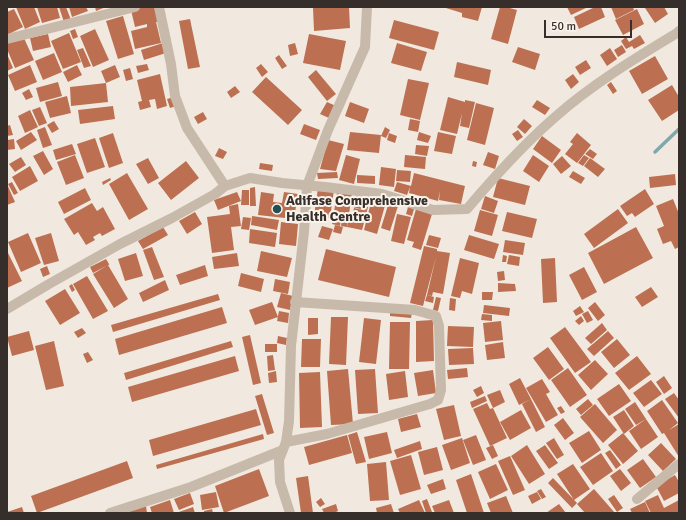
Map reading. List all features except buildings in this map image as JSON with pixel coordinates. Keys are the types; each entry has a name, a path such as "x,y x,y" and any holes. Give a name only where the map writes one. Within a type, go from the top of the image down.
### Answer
{"street":[{"path":"7,39 135,7"},
{"path":"160,7 171,64 175,96 187,128 225,186"},
{"path":"290,513 280,482 279,460 284,446 289,421 290,346 304,232 307,186 328,130 365,47 367,7"},
{"path":"7,309 120,244 172,218 215,194 225,186 250,178 382,194 433,210 467,209 513,158 554,118 588,91 679,31"},
{"path":"110,513 192,487 284,446 430,404 438,400 440,390 439,326 436,316 415,310 295,302"},
{"path":"637,499 679,464"}],"waterway":[{"path":"655,152 679,129"}],"place":[{"name":"Adifase Comprehensive Health Centre","path":"277,209"}]}
